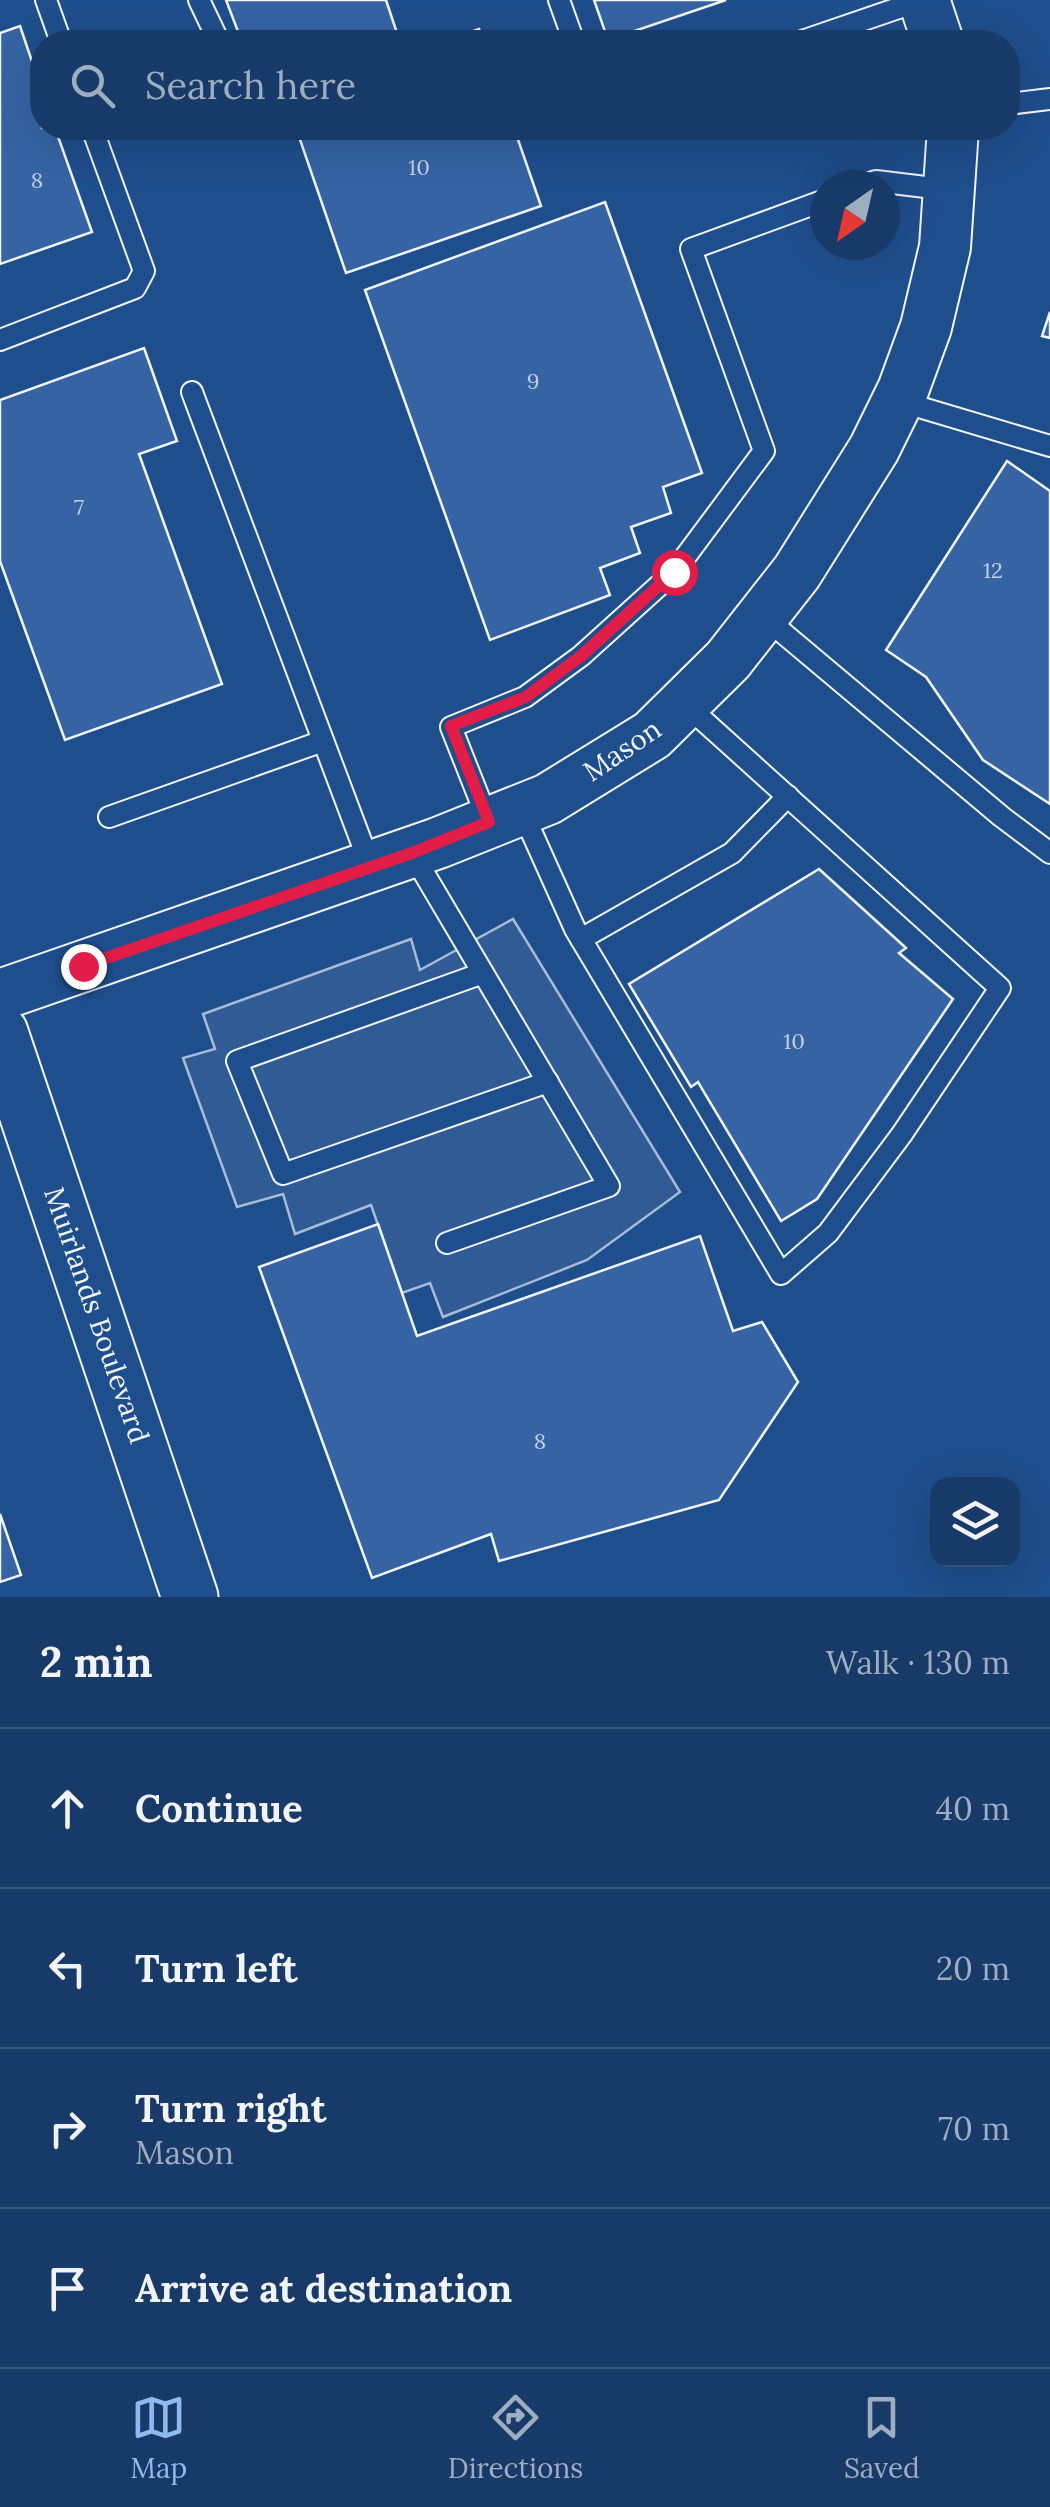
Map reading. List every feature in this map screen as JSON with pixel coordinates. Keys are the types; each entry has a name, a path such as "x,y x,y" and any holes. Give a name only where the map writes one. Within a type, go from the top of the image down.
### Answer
{"main road":[{"name":"Muirlands Boulevard","path":"0,1033 190,1597"}],"street":[{"path":"923,0 934,30"},
{"name":"Mason","path":"0,995 392,860 505,816 548,798 652,736 728,660 763,615 874,449 898,401 926,327 945,247 952,140"}],"lane":[{"path":"46,0 57,30"},
{"path":"200,0 213,30"},
{"path":"559,0 570,30"},
{"path":"834,30 923,0"},
{"path":"1020,103 1050,99"},
{"path":"0,340 135,288 140,282 144,271 96,140"},
{"path":"900,184 950,190"},
{"path":"684,703 1000,988 902,1134 828,1233 781,1274 451,726 526,697 581,656 674,572 764,451 691,250 810,206"},
{"path":"192,392 324,741 392,860 483,973 610,1186 448,1243"},
{"path":"898,401 1050,446"},
{"path":"763,615 1002,818 1050,853"},
{"path":"109,817 324,741"},
{"path":"581,939 732,852 788,796"},
{"path":"483,973 237,1061 283,1174 548,1082"}],"shaded area":[{"path":"513,919 680,1192 587,1260 443,1317 430,1283 402,1293 371,1205 295,1234 283,1194 237,1207 183,1058 215,1049 203,1014 411,939 420,970"}],"building":[{"path":"226,0 386,0 396,30 237,30"},
{"path":"594,0 726,0 638,30 604,30"},
{"path":"20,26 30,56 30,140 59,140 92,232 0,264 0,33"},
{"path":"300,140 518,140 541,206 346,273"},
{"path":"605,202 702,473 663,487 671,513 631,527 640,553 600,568 610,595 490,640 365,290"},
{"path":"1050,312 1050,338 1042,336"},
{"path":"144,348 177,441 139,454 222,684 65,740 0,561 0,400"},
{"path":"1007,461 1050,491 1050,804 983,760 926,677 886,650"},
{"path":"819,869 906,948 899,953 953,999 817,1199 781,1221 698,1082 691,1087 629,984"},
{"path":"378,1224 417,1336 700,1236 733,1331 762,1322 798,1382 719,1500 499,1561 491,1534 372,1578 259,1267"},
{"path":"0,1514 21,1575 0,1582"}],"route":[{"path":"83,966 412,853 489,822 451,726 526,697 581,656 674,572"}]}
